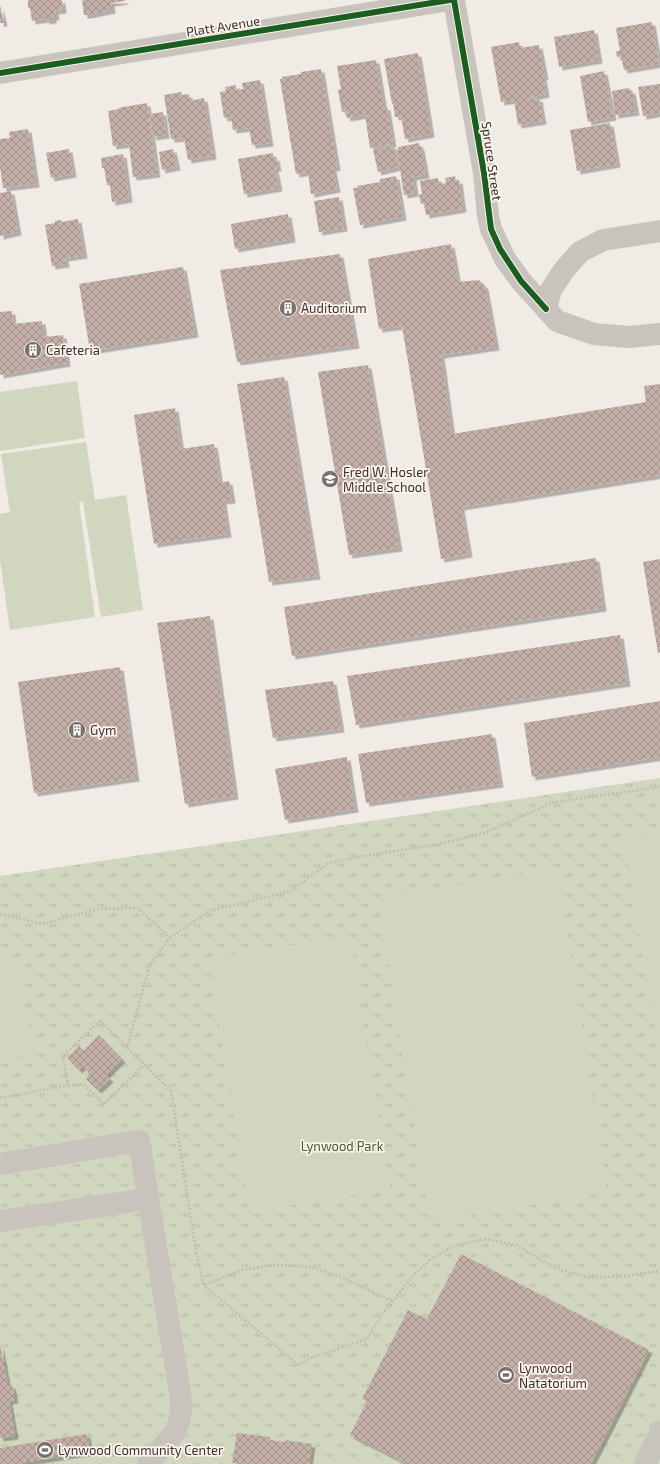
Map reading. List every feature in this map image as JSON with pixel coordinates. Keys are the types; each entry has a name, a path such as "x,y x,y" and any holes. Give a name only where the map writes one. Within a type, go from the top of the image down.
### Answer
{"street":[{"name":"Platt Avenue","path":"0,73 450,0"},
{"name":"Spruce Street","path":"454,0 484,173 491,229 500,249 517,276 557,320 594,334 629,337 660,334"},
{"path":"546,309 551,290 564,270 580,252 603,240 660,231"},
{"path":"0,1164 139,1141 182,1406 177,1426 169,1440 154,1454 148,1464"},
{"path":"0,1221 148,1199"},
{"path":"644,1464 660,1432"}],"path":[{"path":"127,1048 150,964 170,938 209,911 292,892 329,863 438,844 484,833 554,802 660,787"},
{"path":"0,914 42,924 98,909 138,908 170,938"},
{"path":"68,1085 63,1056 100,1021 171,1091 196,1251 204,1285 298,1365 311,1358 367,1339 382,1314 413,1276 431,1259 456,1245 484,1239 516,1245 554,1268 591,1278 624,1276 660,1271"},
{"path":"0,1098 68,1085 83,1084 104,1104 144,1065"},
{"path":"204,1285 242,1270 274,1265 311,1267 339,1276 366,1290 393,1301"}],"green space":[{"path":"77,381 85,438 0,451 0,392"},
{"path":"86,442 95,500 126,495 143,610 101,617 83,502 79,502 95,617 10,630 0,560 0,514 10,512 1,454"},
{"name":"Lynwood Park","path":"660,778 660,1464 0,1464 0,876"},
{"path":"660,831 660,1063 624,837"},
{"path":"557,869 608,1192 429,1221 378,898"},
{"path":"350,936 390,1190 249,1212 209,959"},
{"path":"17,957 33,1053 0,1059 0,959"}],"building":[{"path":"28,0 62,0 63,10 55,11 56,17 53,17 53,20 46,21 46,19 32,21 30,8 28,8"},
{"path":"82,0 125,1 111,3 112,10 84,15"},
{"path":"0,5 4,23 0,23"},
{"path":"652,22 659,64 624,70 621,56 617,57 616,51 620,51 616,28"},
{"path":"594,30 599,60 559,67 554,37"},
{"path":"519,42 520,48 539,45 545,76 543,76 546,94 528,98 528,100 539,98 543,121 518,125 514,100 501,102 491,47"},
{"path":"418,53 431,134 405,139 401,116 395,117 384,59"},
{"path":"376,60 384,107 387,107 393,144 370,148 365,115 347,118 346,111 342,112 338,90 341,89 337,66"},
{"path":"321,69 337,167 333,168 337,189 311,194 308,172 296,174 280,79 282,79 282,77 301,74 301,72"},
{"path":"604,71 613,117 588,122 580,76"},
{"path":"260,80 270,143 252,145 249,128 233,130 231,117 224,118 220,92 226,91 225,87 236,85 236,90 243,89 242,83"},
{"path":"660,84 660,113 643,116 638,87"},
{"path":"629,88 630,91 632,90 636,112 615,115 612,91"},
{"path":"181,92 182,95 189,94 190,101 204,98 213,156 188,160 184,138 171,139 164,95"},
{"path":"147,103 157,174 133,177 129,144 113,146 108,111"},
{"path":"163,112 166,135 153,137 150,114"},
{"path":"610,123 617,164 577,171 570,130"},
{"path":"28,129 36,184 3,188 0,167 0,139 10,138 9,132"},
{"path":"419,143 426,175 413,177 415,193 404,195 397,151 398,147"},
{"path":"394,146 398,167 378,172 373,150"},
{"path":"69,149 73,174 51,178 46,153"},
{"path":"173,149 177,167 162,170 159,152"},
{"path":"273,153 274,158 276,157 278,168 275,168 279,188 244,194 238,159"},
{"path":"123,154 129,199 112,202 110,185 107,185 101,158"},
{"path":"396,176 403,217 360,225 353,188 380,182 380,179"},
{"path":"455,176 456,181 459,180 463,209 426,215 424,203 421,204 419,195 422,194 420,181 438,178 439,184 446,183 445,178"},
{"path":"11,191 18,232 0,236 0,193"},
{"path":"339,197 344,228 319,232 314,201"},
{"path":"288,214 292,239 235,249 231,224"},
{"path":"78,219 84,255 65,258 66,264 52,266 45,225 55,223 55,221 61,220 61,222"},
{"path":"451,244 458,282 479,280 485,286 496,347 441,355 452,434 646,402 644,386 660,384 660,475 461,507 469,554 441,559 402,326 379,329 368,259"},
{"name":"Auditorium","path":"340,254 356,345 237,362 220,270"},
{"path":"183,267 195,334 90,351 79,284"},
{"name":"Cafeteria","path":"12,311 13,324 42,321 44,337 63,335 67,363 0,375 0,312"},
{"path":"368,365 399,548 349,555 318,372"},
{"path":"284,377 317,576 269,582 237,384"},
{"path":"175,408 181,449 214,444 220,483 229,481 232,500 223,501 228,534 154,544 134,415"},
{"path":"596,558 603,608 292,656 284,607"},
{"path":"660,559 660,652 658,653 643,562"},
{"path":"210,616 235,796 185,804 157,623"},
{"path":"620,635 627,683 356,725 347,676"},
{"name":"Gym","path":"120,667 136,778 34,793 18,682"},
{"path":"333,681 341,729 273,738 265,690"},
{"path":"660,701 660,757 532,777 524,723"},
{"path":"492,734 500,784 366,803 358,754"},
{"path":"347,757 355,809 285,820 275,769"},
{"path":"99,1035 122,1059 106,1075 110,1079 98,1090 86,1079 90,1074 83,1066 79,1070 67,1058 79,1046 83,1051"},
{"name":"Lynwood Natatorium","path":"461,1254 649,1350 591,1464 407,1464 350,1435 367,1401 362,1399 408,1310 427,1319"},
{"path":"0,1344 8,1386 12,1385 15,1400 9,1401 15,1436 0,1438"},
{"path":"237,1433 270,1437 270,1440 284,1442 285,1440 312,1444 309,1464 232,1463"},
{"name":"Lynwood Community Center","path":"87,1434 90,1452 15,1464 0,1464 0,1448"}],"cycle path":[{"path":"0,73 450,0"},
{"path":"454,0 484,173 491,229 500,249 521,281 546,309"}],"place":[{"name":"Auditorium","path":"288,308"},
{"name":"Cafeteria","path":"33,350"},
{"name":"Fred W. Hosler Middle School","path":"330,479"},
{"name":"Gym","path":"77,730"},
{"name":"Lynwood Natatorium","path":"506,1375"},
{"name":"Lynwood Community Center","path":"45,1450"}]}
